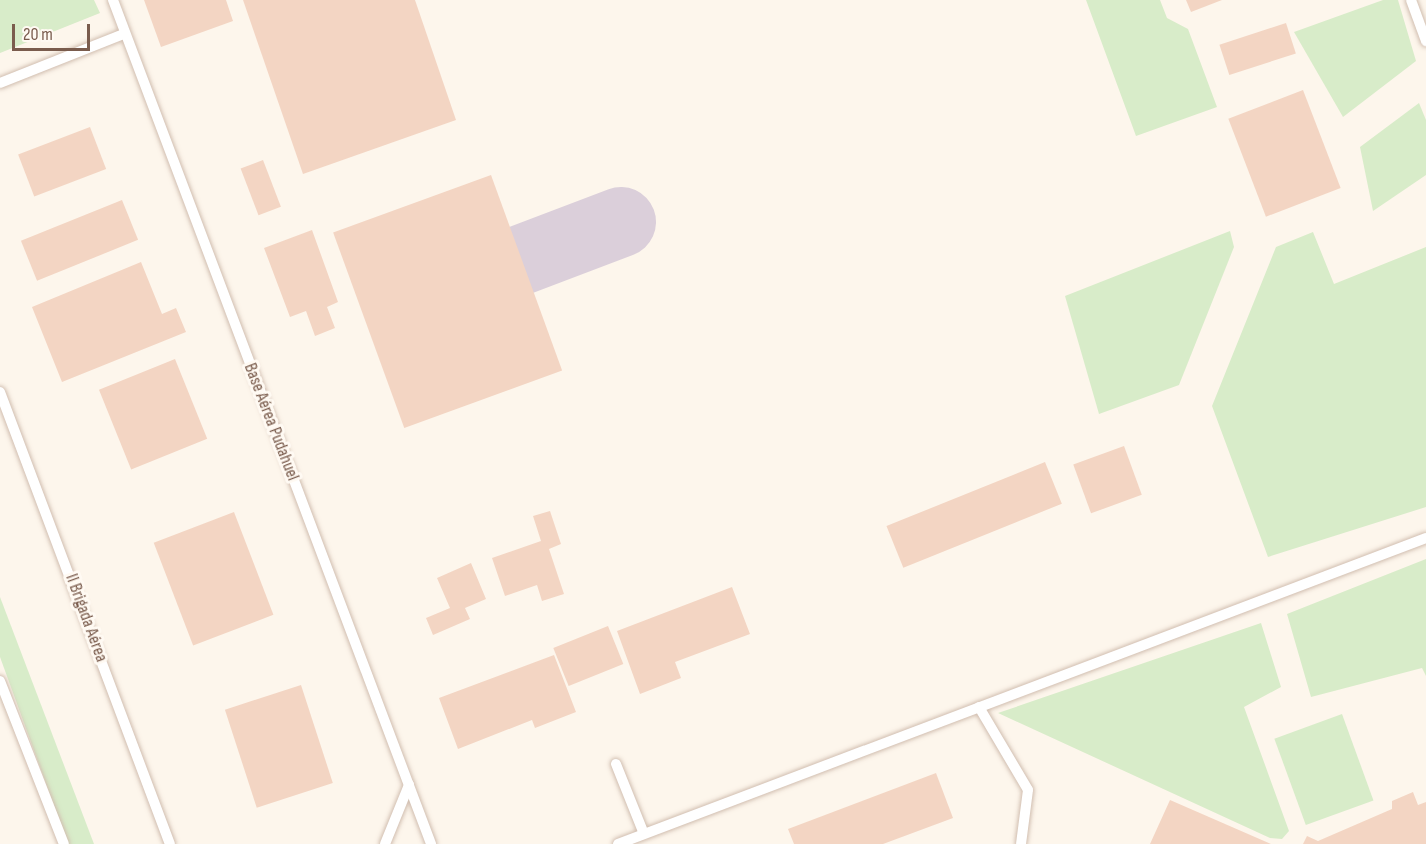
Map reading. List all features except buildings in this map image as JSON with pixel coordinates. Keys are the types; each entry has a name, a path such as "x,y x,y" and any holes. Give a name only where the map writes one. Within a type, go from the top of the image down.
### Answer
{"lane":[{"name":"Base Aérea Pudahuel","path":"113,0 431,844"},
{"path":"1411,0 1426,41"},
{"path":"0,83 124,34"},
{"name":"II Brigada Aérea","path":"0,392 170,844"},
{"path":"618,844 1426,538"},
{"path":"0,681 64,844"},
{"path":"979,707 1028,790 1021,844"},
{"path":"616,764 644,834"},
{"path":"384,844 408,785"}],"green space":[{"path":"0,0 94,0 100,13 0,53"},
{"path":"1086,0 1160,0 1167,18 1188,29 1217,107 1136,136"},
{"path":"1383,0 1398,0 1416,61 1343,117 1294,32"},
{"path":"1419,103 1426,120 1426,175 1373,211 1360,147"},
{"path":"1230,231 1234,247 1179,385 1099,414 1065,296"},
{"path":"1313,232 1334,284 1426,247 1426,507 1268,557 1212,406 1276,247"},
{"path":"1426,559 1426,676 1422,668 1311,697 1287,614"},
{"path":"0,597 94,844 68,844 0,657"},
{"path":"1261,623 1281,687 1244,707 1289,831 1282,839 1270,838 998,713"},
{"path":"1342,714 1373,800 1306,825 1274,739"}],"taxiway":[{"path":"521,260 621,222"}]}
